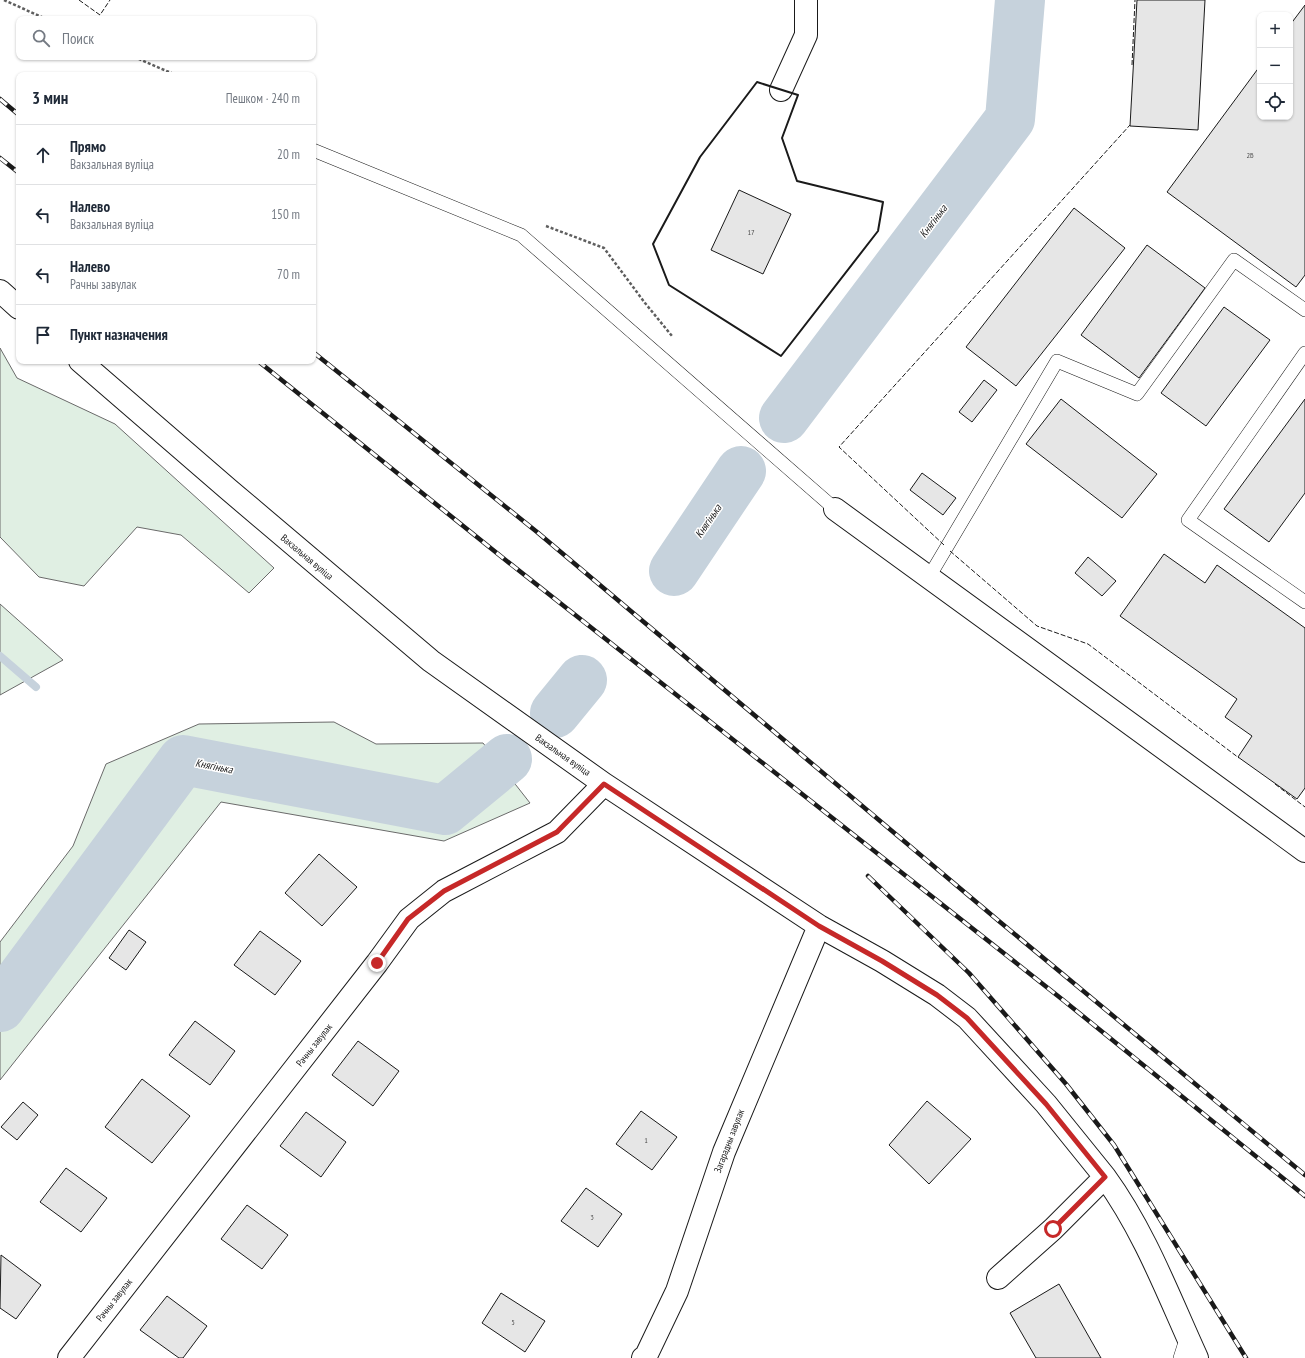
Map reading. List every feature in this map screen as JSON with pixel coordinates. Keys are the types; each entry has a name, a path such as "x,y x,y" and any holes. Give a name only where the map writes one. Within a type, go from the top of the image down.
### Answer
{"street":[{"path":"781,90 806,35 806,0"},
{"path":"0,291 16,305"},
{"name":"Вакзальная вуліца","path":"83,364 431,661 604,784 819,926 882,961 931,991 967,1018 1046,1104 1121,1199 1140,1234 1197,1358"},
{"path":"835,510 1305,851"},
{"name":"Рачны завулак","path":"69,1358 377,963 408,919 444,891 557,832 604,784"},
{"name":"Загарадны завулак","path":"645,1357 677,1291 724,1152 819,926"},
{"path":"998,1278 1053,1229 1105,1177"}],"lane":[{"path":"316,151 521,235 835,510"},
{"path":"929,577 1057,361 1137,394 1234,260 1305,310"},
{"path":"1305,353 1188,520 1305,602"},
{"path":"1180,1358 1187,1336"}],"path":[{"path":"4,0 39,16"},
{"path":"141,60 169,72"}],"green space":[{"path":"0,348 17,378 115,424 274,568 249,593 181,535 137,527 84,586 39,577 0,537"},
{"path":"0,604 63,660 0,695"},
{"path":"334,722 376,744 483,743 530,803 444,841 221,802 0,1080 0,942 73,846 106,764 199,724"}],"building":[{"path":"1137,0 1205,0 1198,130 1130,126"},
{"path":"1305,5 1305,275 1296,287 1167,192 1257,70 1257,120 1293,120 1293,21"},
{"path":"739,190 791,214 763,274 711,250"},
{"path":"1074,208 1125,248 1016,386 966,347"},
{"path":"1147,245 1205,288 1139,378 1081,335"},
{"path":"1224,307 1270,340 1206,426 1161,393"},
{"path":"984,380 997,390 972,422 959,412"},
{"path":"1061,399 1157,474 1122,518 1026,444"},
{"path":"1305,399 1305,493 1269,542 1224,509"},
{"path":"922,473 956,498 943,515 910,490"},
{"path":"1164,554 1205,583 1217,565 1305,628 1305,788 1297,799 1238,757 1252,736 1225,717 1237,699 1120,616"},
{"path":"1088,557 1116,581 1102,596 1075,573"},
{"path":"319,854 357,887 322,926 285,893"},
{"path":"129,930 146,942 126,970 109,958"},
{"path":"260,931 301,961 275,995 234,965"},
{"path":"195,1021 235,1051 210,1085 169,1055"},
{"path":"358,1041 399,1071 373,1106 332,1075"},
{"path":"142,1079 190,1116 152,1163 105,1127"},
{"path":"927,1101 971,1139 929,1184 889,1145"},
{"path":"23,1102 38,1115 17,1140 1,1127"},
{"path":"641,1111 677,1137 652,1170 616,1144"},
{"path":"306,1112 346,1142 321,1177 280,1146"},
{"path":"66,1168 107,1198 81,1232 40,1202"},
{"path":"586,1188 622,1214 598,1247 561,1221"},
{"path":"247,1205 288,1235 262,1269 221,1239"},
{"path":"1,1255 41,1285 16,1319 0,1308"},
{"path":"1059,1284 1101,1358 1036,1358 1010,1313"},
{"path":"501,1293 545,1321 525,1352 482,1323"},
{"path":"167,1296 207,1326 183,1358 179,1358 140,1330"}],"waterway":[{"name":"Княгінька","path":"784,418 1010,119 1020,0"},
{"name":"Княгінька","path":"674,571 741,471"},
{"path":"0,656 36,687"},
{"name":"Княгінька","path":"555,713 582,680"},
{"name":"Княгінька","path":"0,1007 183,760 445,810 507,759"}],"railway":[{"path":"0,99 16,112"},
{"path":"0,158 16,171"},
{"path":"316,354 537,532 1000,922 1305,1175"},
{"path":"262,364 503,558 1063,1000 1305,1196"},
{"path":"868,876 969,973 1066,1084 1114,1145 1246,1358"}],"fence":[{"path":"79,0 100,15 110,0"},
{"path":"1132,65 1135,0"},
{"path":"944,545 839,447 1130,125"},
{"path":"950,551 1037,626 1088,644 1239,758"},
{"path":"1275,784 1305,807"}],"wall":[{"path":"757,82 798,95 782,138 797,181 883,202 878,231 781,356 669,285 653,244 700,157 757,82"}],"route":[{"path":"377,963 408,919 444,891 557,832 604,784 819,926 882,961 937,995 967,1018 1046,1104 1105,1177 1053,1229"}]}
